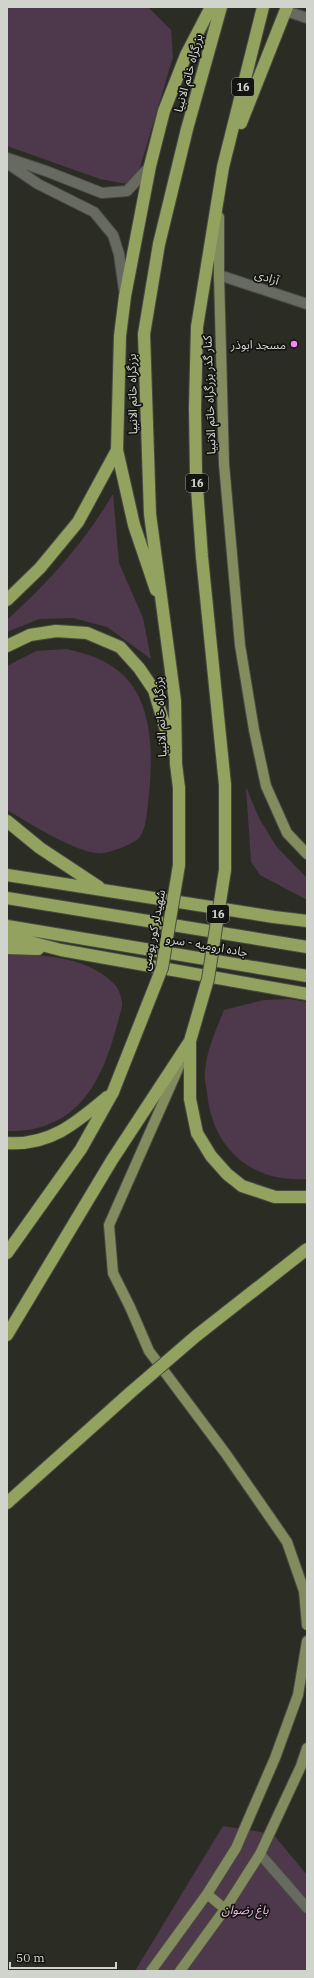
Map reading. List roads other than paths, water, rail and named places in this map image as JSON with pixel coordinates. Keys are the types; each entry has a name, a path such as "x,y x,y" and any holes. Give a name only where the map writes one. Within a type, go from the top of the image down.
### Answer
{"highway":[{"path":"166,619 134,525 117,450 120,336 125,296 150,166 164,111 186,55 211,7"},
{"name":"بزرگراه خاتم الانبیا","path":"179,788 176,764 175,701 166,619 150,514 144,334 159,244 187,129 221,7"},
{"name":"16","path":"190,1041 208,979 225,870 225,785 202,557 196,474 195,408 197,327 223,167 263,7"},
{"path":"223,167 287,9"},
{"path":"7,600 40,568 78,522 117,450"},
{"path":"7,646 30,635 56,631 87,633 120,647 139,668 154,690 176,764"},
{"name":"شهیدلر کور پوسی","path":"7,1253 81,1149 113,1092 162,968 179,865 179,788"},
{"path":"7,821 40,848 101,889"},
{"path":"7,875 307,921"},
{"name":"جاده ارومیه - سرو","path":"7,898 307,947"},
{"name":"جاده ارومیه - سرو","path":"7,926 307,976"},
{"path":"7,936 61,950 291,990 307,995"},
{"path":"7,948 61,950"},
{"path":"190,1041 190,1099 197,1133 211,1156 242,1186 274,1198 307,1197"},
{"path":"7,1335 112,1160 190,1041"},
{"path":"7,1143 25,1144 59,1134 80,1120 113,1092"},
{"path":"7,1503 196,1336 307,1249"}],"main road":[{"name":"کنار گذر بزرگراه خاتم الانبیا","path":"219,191 218,275 224,464 240,646 254,730 266,786 287,832 307,854"},
{"path":"190,1041 109,1226 113,1273 149,1351 226,1454 287,1542 304,1592 307,1625"},
{"path":"151,1971 206,1894 236,1848 275,1758 298,1695 307,1641"},
{"path":"180,1971 225,1909 260,1854 301,1766 307,1748"},
{"path":"206,1894 225,1909"}],"street":[{"path":"287,9 307,18"},
{"path":"7,158 46,171 102,193 127,191 150,166"},
{"path":"7,163 38,184 94,212 113,235 119,254 125,296"},
{"name":"آزادی","path":"218,275 307,304"},
{"path":"260,1854 307,1908"}],"place":[{"name":"مسجد ابوذر","path":"294,344"}],"park label":[{"name":"باغ رضوان","path":"245,1909"}]}
